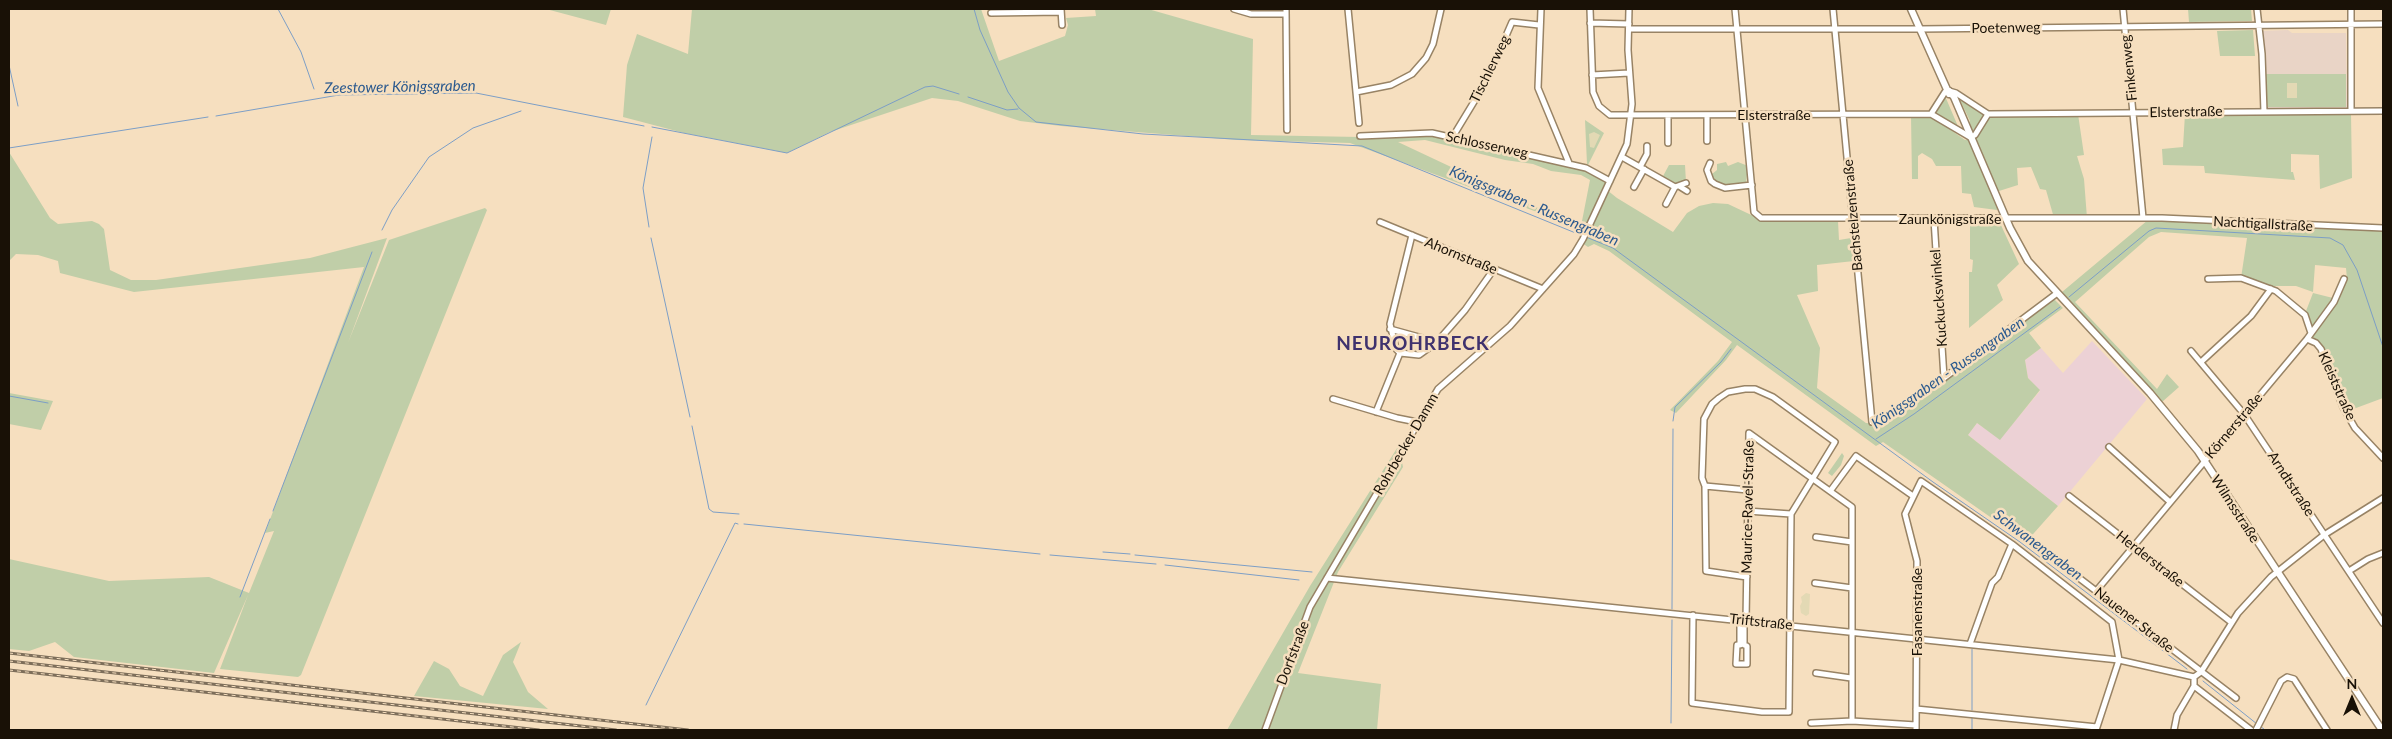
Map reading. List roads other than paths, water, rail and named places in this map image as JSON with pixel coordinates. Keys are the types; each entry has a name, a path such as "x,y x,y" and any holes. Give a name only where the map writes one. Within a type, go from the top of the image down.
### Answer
{"street":[{"path":"1234,9 1251,14 1286,11 1287,130"},
{"path":"1348,9 1359,123"},
{"path":"1356,92 1390,85 1412,74 1426,58 1433,44 1441,9"},
{"path":"1540,9 1538,88 1568,163"},
{"name":"Elsterstraße","path":"1590,9 1593,92 1599,106 1610,115 1931,114"},
{"name":"Rohrbecker Damm","path":"1327,578 1438,389 1510,326 1574,254 1583,239 1622,157 1632,116 1632,92 1629,73 1629,9"},
{"path":"1710,163 1708,170 1711,181 1715,184 1725,188 1752,185 1735,9"},
{"name":"Bachstelzenstraße","path":"1833,9 1872,422"},
{"name":"Wilmsstraße","path":"1911,9 1949,92 1954,97 2006,219 2028,261 2056,294 2152,395 2187,438 2382,730"},
{"name":"Finkenweg","path":"2123,9 2143,218"},
{"path":"2256,9 2262,54 2264,112"},
{"path":"2351,9 2351,111"},
{"path":"991,13 1061,10 1062,25"},
{"name":"Tischlerweg","path":"1452,138 1486,82 1512,22 1539,25"},
{"name":"Poetenweg","path":"1590,23 1737,29 2383,24"},
{"path":"1592,75 1629,73"},
{"path":"1945,92 1949,92 1956,93 1988,114 1975,135 1970,137 1931,114 1945,92"},
{"name":"Elsterstraße","path":"1988,114 2383,111"},
{"path":"1668,116 1668,143"},
{"path":"1707,116 1707,141"},
{"name":"Schlosserweg","path":"1360,136 1432,133 1568,163 1586,168 1609,182"},
{"path":"1634,187 1647,154 1647,146"},
{"path":"1622,157 1686,190"},
{"path":"1666,204 1677,187 1686,183"},
{"name":"Zaunkönigstraße","path":"1752,185 1754,212 1767,219 2143,218"},
{"name":"Nachtigallstraße","path":"2143,218 2383,228"},
{"name":"Kuckuckswinkel","path":"1934,219 1944,378 2056,294"},
{"name":"Ahornstraße","path":"1380,222 1543,289"},
{"path":"1412,235 1390,324 1396,349 1400,353 1419,355 1437,342 1466,310 1494,269"},
{"name":"Kleiststraße","path":"2208,279 2241,278 2271,289 2305,315 2311,326 2309,336 2321,349 2355,428 2383,458"},
{"name":"Körnerstraße","path":"2096,590 2309,336 2334,302 2344,279"},
{"path":"2201,362 2251,316 2271,289"},
{"path":"1390,329 1437,342"},
{"name":"Arndtstraße","path":"2191,351 2244,414 2383,623"},
{"path":"1376,412 1400,353"},
{"path":"1693,615 1692,703 1762,712 1789,712 1791,514 1835,442 1764,392 1745,389 1728,392 1712,404 1704,419 1702,478 1706,486 1706,571 1747,577"},
{"path":"1333,399 1417,422"},
{"name":"Maurice-Ravel-Straße","path":"1742,645 1747,577 1748,433 1851,506 1852,720"},
{"path":"2109,447 2170,502"},
{"path":"1831,490 1856,456 1913,496 1921,481 2012,544 2109,618 2114,627 2118,660 2097,729 1916,709"},
{"path":"1706,486 1748,490"},
{"name":"Fasanenstraße","path":"1913,496 1905,514 1917,561 1916,728"},
{"name":"Herderstraße","path":"2069,496 2231,622"},
{"path":"2174,730 2177,716 2194,686 2194,677 2201,672 2231,622 2276,572 2324,535 2383,498"},
{"path":"1747,511 1791,514"},
{"path":"1816,538 1852,542"},
{"name":"Nauener Straße","path":"2032,542 2236,698"},
{"path":"1970,644 1992,583 1998,577 2012,544"},
{"path":"2349,571 2368,559 2383,553"},
{"name":"Triftstraße","path":"1327,578 2118,660 2194,677"},
{"name":"Dorfstraße","path":"1265,730 1304,622 1327,578"},
{"path":"1814,583 1852,588"},
{"path":"1816,672 1851,678"},
{"path":"2258,727 2281,681 2290,677 2327,730"},
{"path":"2194,686 2251,730"},
{"path":"1811,723 1852,720 1916,728"}],"waterway":[{"path":"278,9 301,52 314,89"},
{"name":"Königsgraben - Russengraben","path":"974,9 980,30 1008,92 1019,108 1036,122 1143,134 1362,146 1583,236"},
{"path":"9,65 18,106"},
{"name":"Zeestower Königsgraben","path":"652,127 787,153 925,87 933,86 959,94"},
{"name":"Zeestower Königsgraben","path":"216,116 339,95 476,93 644,126"},
{"name":"Zeestower Königsgraben","path":"968,97 1007,110 1018,109"},
{"path":"382,230 392,210 429,157 473,128 521,111"},
{"name":"Zeestower Königsgraben","path":"9,148 208,117"},
{"path":"649,227 643,188 652,137"},
{"name":"Königsgraben - Russengraben","path":"2069,297 2149,231 2156,228 2330,238 2343,245 2357,270 2383,347"},
{"name":"Schwanengraben","path":"1586,237 1613,248 1933,482 2020,542 2187,669"},
{"path":"651,238 690,417"},
{"path":"273,511 372,252"},
{"name":"Königsgraben - Russengraben","path":"1876,439 1914,414 2060,307"},
{"path":"1673,421 1675,407 1721,362 1731,349"},
{"path":"9,396 48,403"},
{"path":"692,426 709,509 713,512 739,514"},
{"path":"1672,609 1673,429"},
{"path":"240,597 270,519"},
{"path":"646,705 735,523 738,524"},
{"path":"744,524 1040,554"},
{"path":"1103,552 1130,554"},
{"path":"1050,555 1156,564"},
{"path":"1135,555 1312,572"},
{"path":"1165,565 1299,580"},
{"path":"1671,723 1672,620"},
{"path":"1972,649 1972,710"},
{"path":"2203,681 2257,724"},
{"path":"1972,718 1972,730"},
{"path":"2260,726 2265,730"},
{"path":"1669,730 1696,730"}],"railway":[{"path":"9,653 688,730"},
{"path":"9,661 616,730"},
{"path":"9,670 539,730"}],"district":[{"name":"NEUROHRBECK","path":"1413,344"}]}
